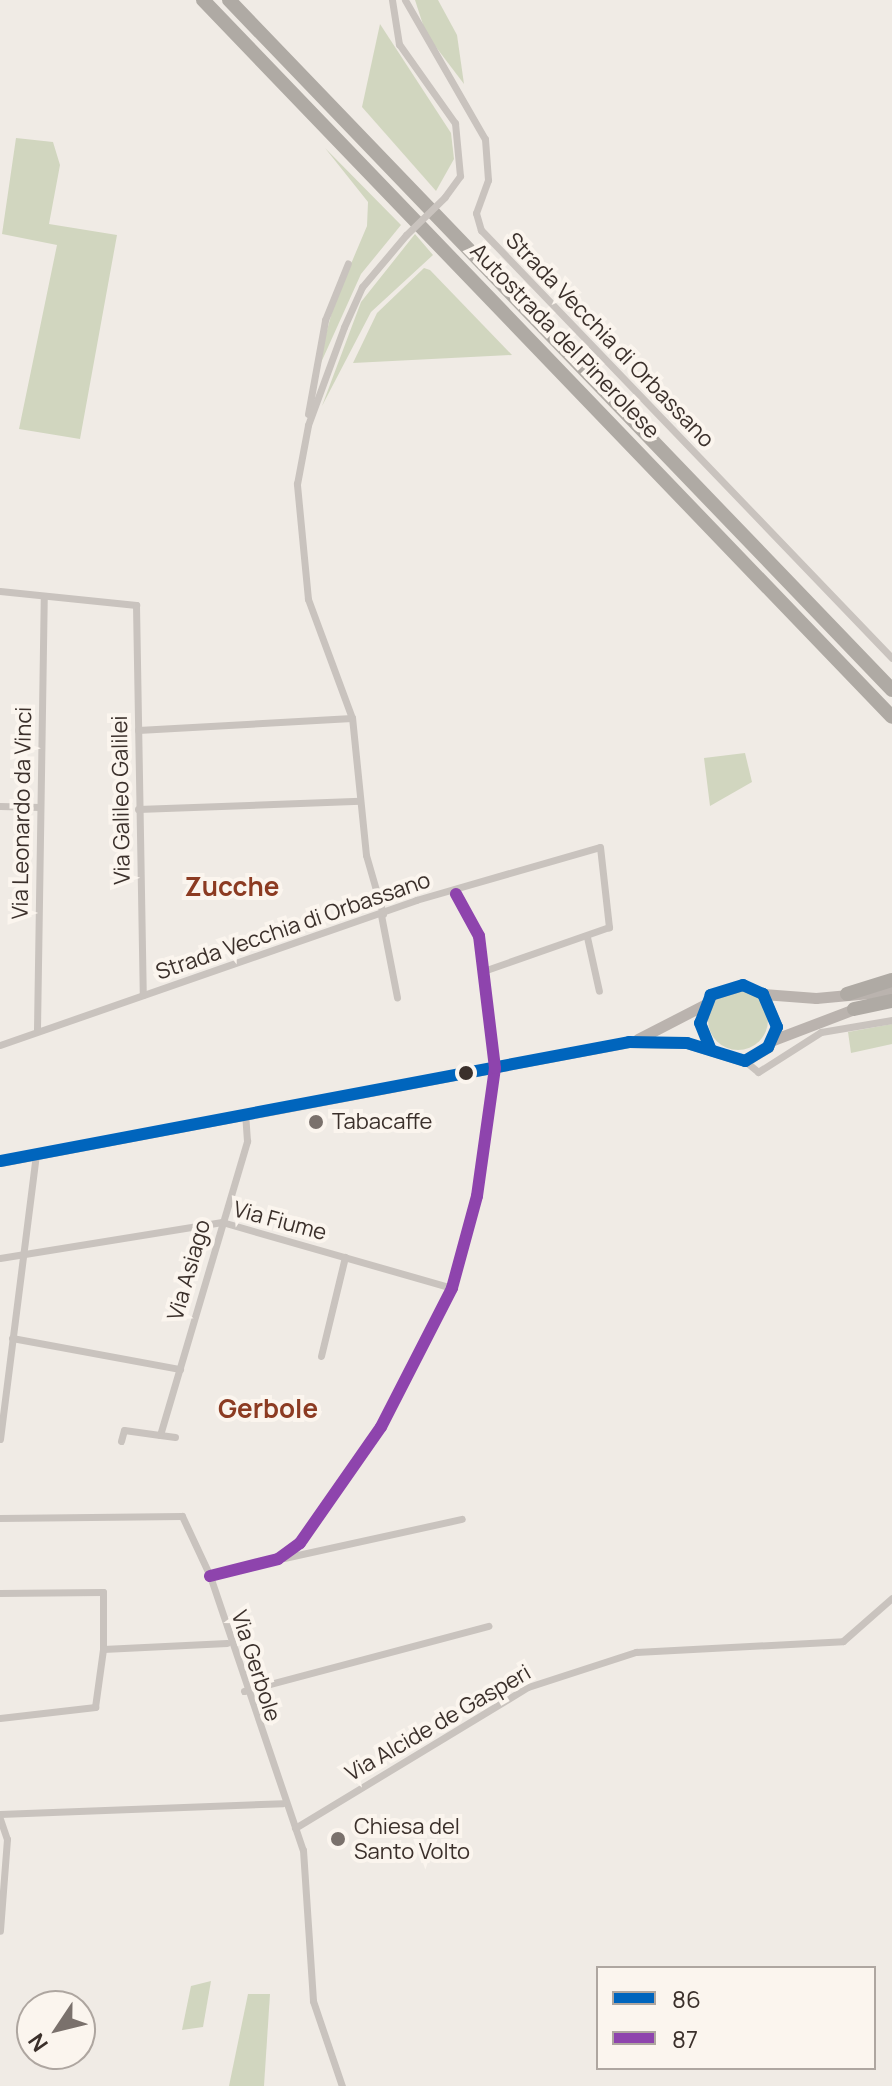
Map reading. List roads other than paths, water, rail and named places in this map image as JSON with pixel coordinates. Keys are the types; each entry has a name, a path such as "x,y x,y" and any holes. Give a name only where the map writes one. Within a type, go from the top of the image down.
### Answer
{"highway":[{"name":"Autostrada del Pinerolese","path":"203,0 892,717"},
{"name":"Autostrada del Pinerolese","path":"229,0 892,690"},
{"path":"847,994 892,980"},
{"path":"854,1009 892,1001"}],"main road":[{"path":"0,1161 629,1042 705,1004 731,985 763,994 892,993"},
{"path":"629,1042 711,1050 745,1061 773,1040 892,993"},
{"path":"763,994 776,1015 773,1040"},
{"path":"705,1004 701,1033 711,1050"}],"street":[{"path":"308,425 362,287 406,235 445,197 460,176 455,123 399,44 392,0"},
{"name":"Strada Vecchia di Orbassano","path":"405,0 485,139 488,180 476,213 481,230 892,658"},
{"path":"348,263 325,320 297,484 302,559 308,599 352,718 360,801 397,997"},
{"path":"0,591 44,598"},
{"name":"Via Galileo Galilei","path":"44,598 136,605 143,995"},
{"name":"Via Leonardo da Vinci","path":"37,1029 44,598"},
{"path":"138,730 352,718"},
{"path":"138,809 360,801"},
{"path":"0,806 40,807"},
{"name":"Strada Vecchia di Orbassano","path":"0,1045 37,1029 382,914 456,894 600,847 609,927 587,937"},
{"path":"278,1559 330,1506 381,1427 452,1288 477,1196 495,1068 486,970 479,936 456,894"},
{"path":"486,970 587,937 599,991"},
{"path":"745,1061 758,1072 821,1032 892,1020"},
{"name":"Via Asiago","path":"160,1435 247,1141 245,1115"},
{"path":"0,1439 36,1154"},
{"name":"Via Fiume","path":"0,1258 222,1222 452,1288"},
{"path":"321,1356 345,1257"},
{"path":"12,1338 180,1369"},
{"path":"121,1441 124,1430 175,1437"},
{"name":"Via Gerbole","path":"0,1518 182,1516 210,1576 227,1643 306,1861 313,2001 342,2086"},
{"path":"210,1576 462,1519"},
{"path":"0,1593 103,1592 103,1649 95,1707 0,1718"},
{"name":"Via Alcide de Gasperi","path":"295,1828 528,1687 564,1674 662,1649 843,1641 892,1598"},
{"path":"244,1691 488,1626"},
{"path":"103,1649 227,1643"},
{"path":"0,1931 7,1839 0,1816 283,1803"}],"place":[{"name":"Tabacaffe","path":"316,1122"},
{"name":"Chiesa del Santo Volto","path":"338,1839"}],"district":[{"name":"Zucche","path":"232,887"},
{"name":"Gerbole","path":"268,1409"}]}
